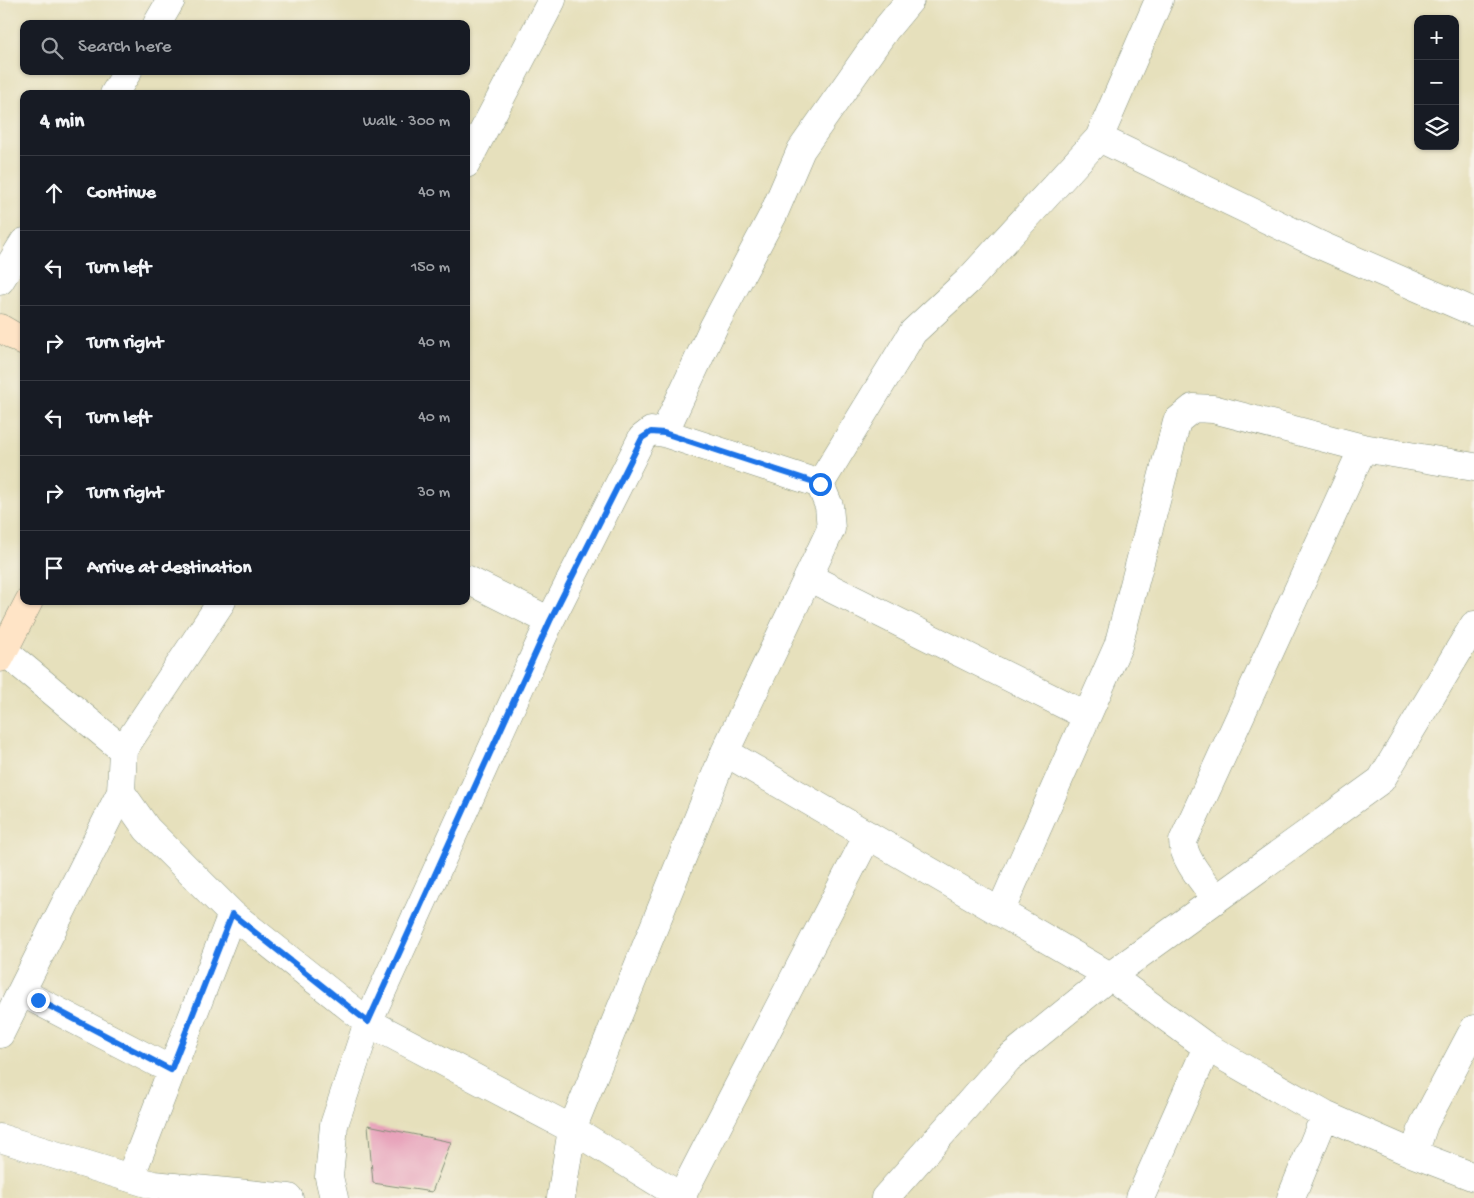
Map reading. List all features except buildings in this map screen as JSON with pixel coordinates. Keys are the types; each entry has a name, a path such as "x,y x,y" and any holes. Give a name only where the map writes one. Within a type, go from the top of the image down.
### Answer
{"street":[{"path":"159,20 171,0"},
{"path":"470,156 552,0"},
{"path":"664,433 714,326 773,215 801,150 886,29 910,0"},
{"path":"820,484 913,332 968,281 1099,138 1159,0"},
{"path":"116,90 126,75"},
{"path":"1099,138 1320,245 1474,312"},
{"path":"0,281 20,248"},
{"path":"0,328 20,340"},
{"path":"1000,912 1118,646 1177,421 1192,408 1213,409 1363,448 1474,467"},
{"path":"334,1198 329,1177 334,1125 368,1022 550,621 642,438 651,432 664,433 820,484 829,506 831,529 725,752 572,1129 561,1198"},
{"path":"1216,899 1186,857 1183,841 1363,448"},
{"path":"808,577 1087,716"},
{"path":"470,581 550,621"},
{"path":"28,605 2,654 123,750"},
{"path":"0,1034 121,792 123,750 219,605"},
{"path":"885,1198 1008,1059 1110,976 1381,780 1474,625"},
{"path":"725,752 1110,976 1207,1047 1325,1115 1414,1154 1474,1177"},
{"path":"121,792 147,829 232,914 368,1022 572,1129 682,1197 868,835"},
{"path":"143,1187 171,1070 232,914"},
{"path":"21,992 171,1070"},
{"path":"1414,1154 1424,1124 1474,1029"},
{"path":"1140,1198 1207,1047"},
{"path":"1291,1198 1325,1115"},
{"path":"0,1138 143,1187 289,1198"}],"route":[{"path":"38,1000 171,1070 232,914 368,1022 550,621 642,438 651,432 664,433 820,484"}]}
